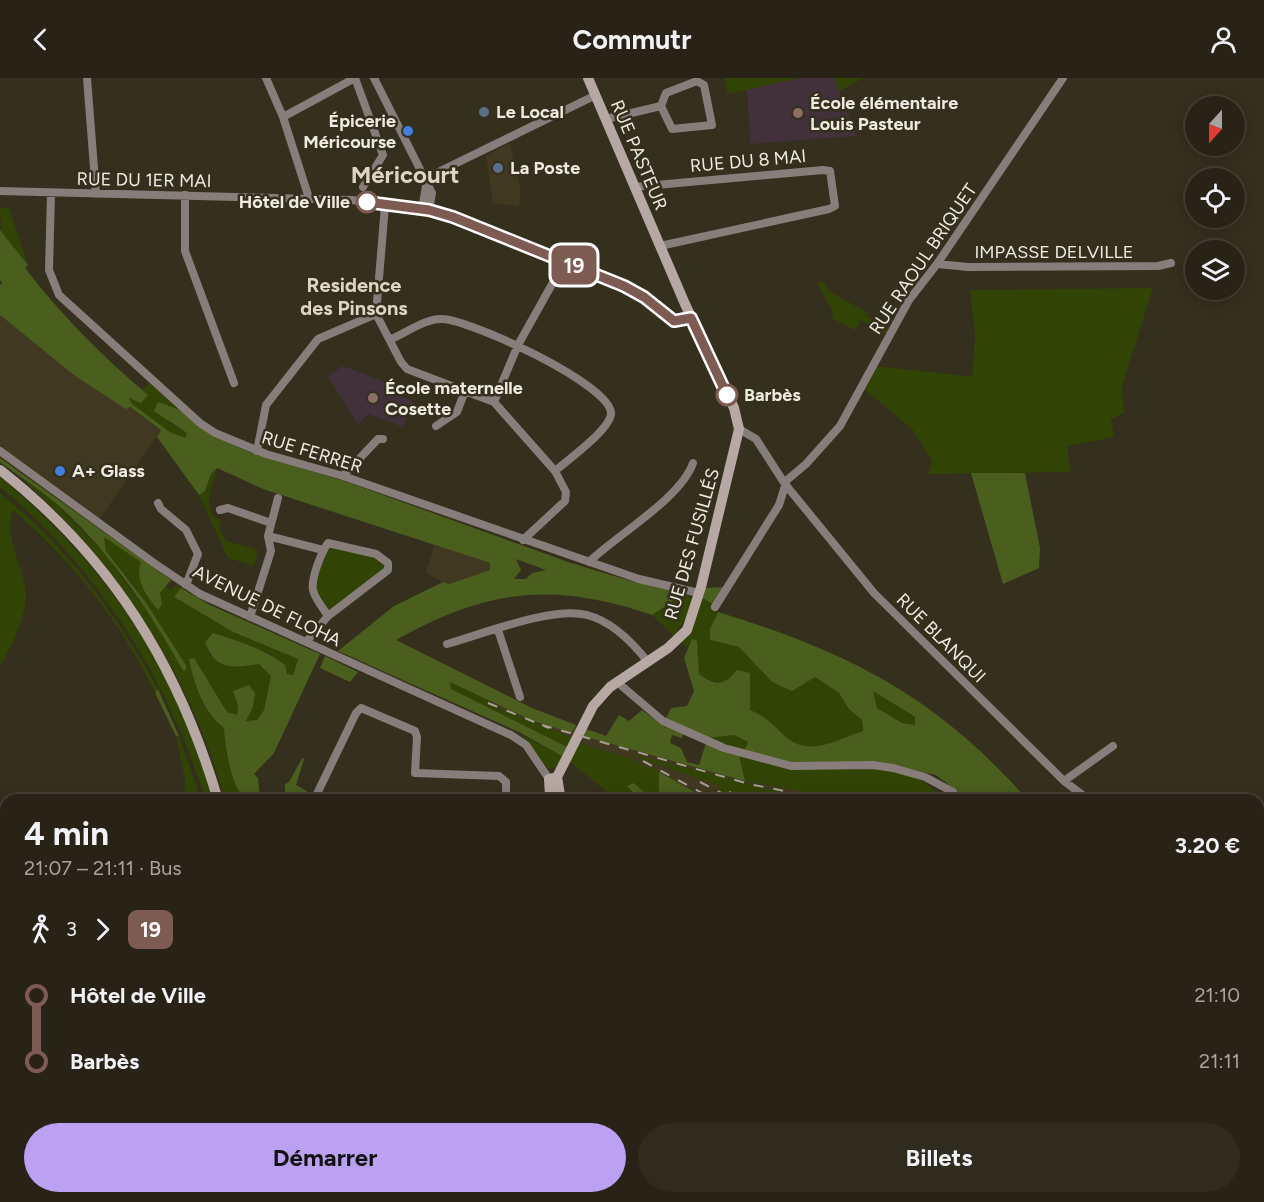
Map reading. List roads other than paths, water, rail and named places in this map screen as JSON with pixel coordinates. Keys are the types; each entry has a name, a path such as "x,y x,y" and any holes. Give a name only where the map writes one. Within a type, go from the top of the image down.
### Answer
{"street":[{"path":"87,78 96,194"},
{"path":"266,78 283,117 309,198"},
{"path":"283,117 355,78 383,155 363,187"},
{"path":"374,78 432,193 425,210"},
{"name":"RUE PASTEUR","path":"588,78 704,348 734,408 739,429"},
{"name":"RUE RAOUL BRIQUET","path":"785,484 829,441 840,426 909,300 937,264 1062,78"},
{"path":"698,81 701,82 712,125 672,129 661,106 666,93 698,81"},
{"path":"425,183 596,95"},
{"path":"606,119 661,106"},
{"name":"RUE DU 8 MAI","path":"634,187 830,171 835,206 829,209 660,246"},
{"name":"RUE DU 1ER MAI","path":"0,191 309,198 352,200 425,210 565,261 634,291 674,321 691,318"},
{"name":"RUE FERRER","path":"51,193 49,270 59,295 200,423 215,433 257,451 343,477 697,598"},
{"path":"185,195 185,251 234,383"},
{"path":"385,206 376,314 401,362 410,371 494,402 555,471 566,492 565,501 523,540"},
{"path":"494,402 518,345 565,261"},
{"name":"IMPASSE DELVILLE","path":"937,264 968,267 1158,266 1171,263"},
{"path":"257,451 266,405 318,339 376,314"},
{"path":"391,339 439,319 453,320 518,345 558,367 605,398 611,412 608,424 555,471"},
{"path":"436,426 457,412 465,390"},
{"name":"RUE BLANQUI","path":"739,429 756,439 785,484 874,593 1064,781 1081,794"},
{"name":"RUE DES FUSILLÉS","path":"553,778 598,700 617,682 648,662 681,635 689,624 739,429"},
{"path":"343,477 378,440 383,439"},
{"name":"AVENUE DE FLOHA","path":"0,451 186,585 250,617 511,735 526,746 553,778"},
{"path":"589,562 651,511 689,474 693,463"},
{"path":"0,470 28,492 70,532 130,607 172,680 203,752 216,794"},
{"path":"715,607 779,505 785,484"},
{"path":"250,617 271,551 268,536 278,498"},
{"path":"158,502 161,509 186,530 198,554 186,585"},
{"path":"219,510 228,508 271,523"},
{"path":"268,536 323,550"},
{"path":"306,642 328,616 388,570 388,563 376,554 328,543 323,550 313,590 328,616"},
{"path":"447,644 561,613 586,615 618,632 648,662"},
{"path":"498,630 520,697"},
{"path":"617,682 663,721 724,748 791,766 873,765 893,768 925,777 953,792"},
{"path":"317,794 356,713 361,708 415,731 417,737 415,773 500,776 507,782 506,794"},
{"path":"1064,781 1113,746"},
{"path":"553,778 555,794"}],"railway":[{"path":"488,703 549,728"},
{"path":"542,725 749,784 799,794"},
{"path":"643,761 704,794"},
{"path":"700,782 723,794"},
{"path":"729,792 734,794"}],"place":[{"name":"Le Local","path":"484,112"},
{"name":"École élémentaire Louis Pasteur","path":"798,113"},
{"name":"Épicerie Méricourse","path":"408,131"},
{"name":"La Poste","path":"498,168"},
{"name":"Hôtel de Ville","path":"367,202"},
{"name":"Barbès","path":"727,395"},
{"name":"École maternelle Cosette","path":"373,398"},
{"name":"A+ Glass","path":"60,471"}],"district":[{"name":"Méricourt","path":"405,175"},
{"name":"Residence des Pinsons","path":"354,296"}]}
